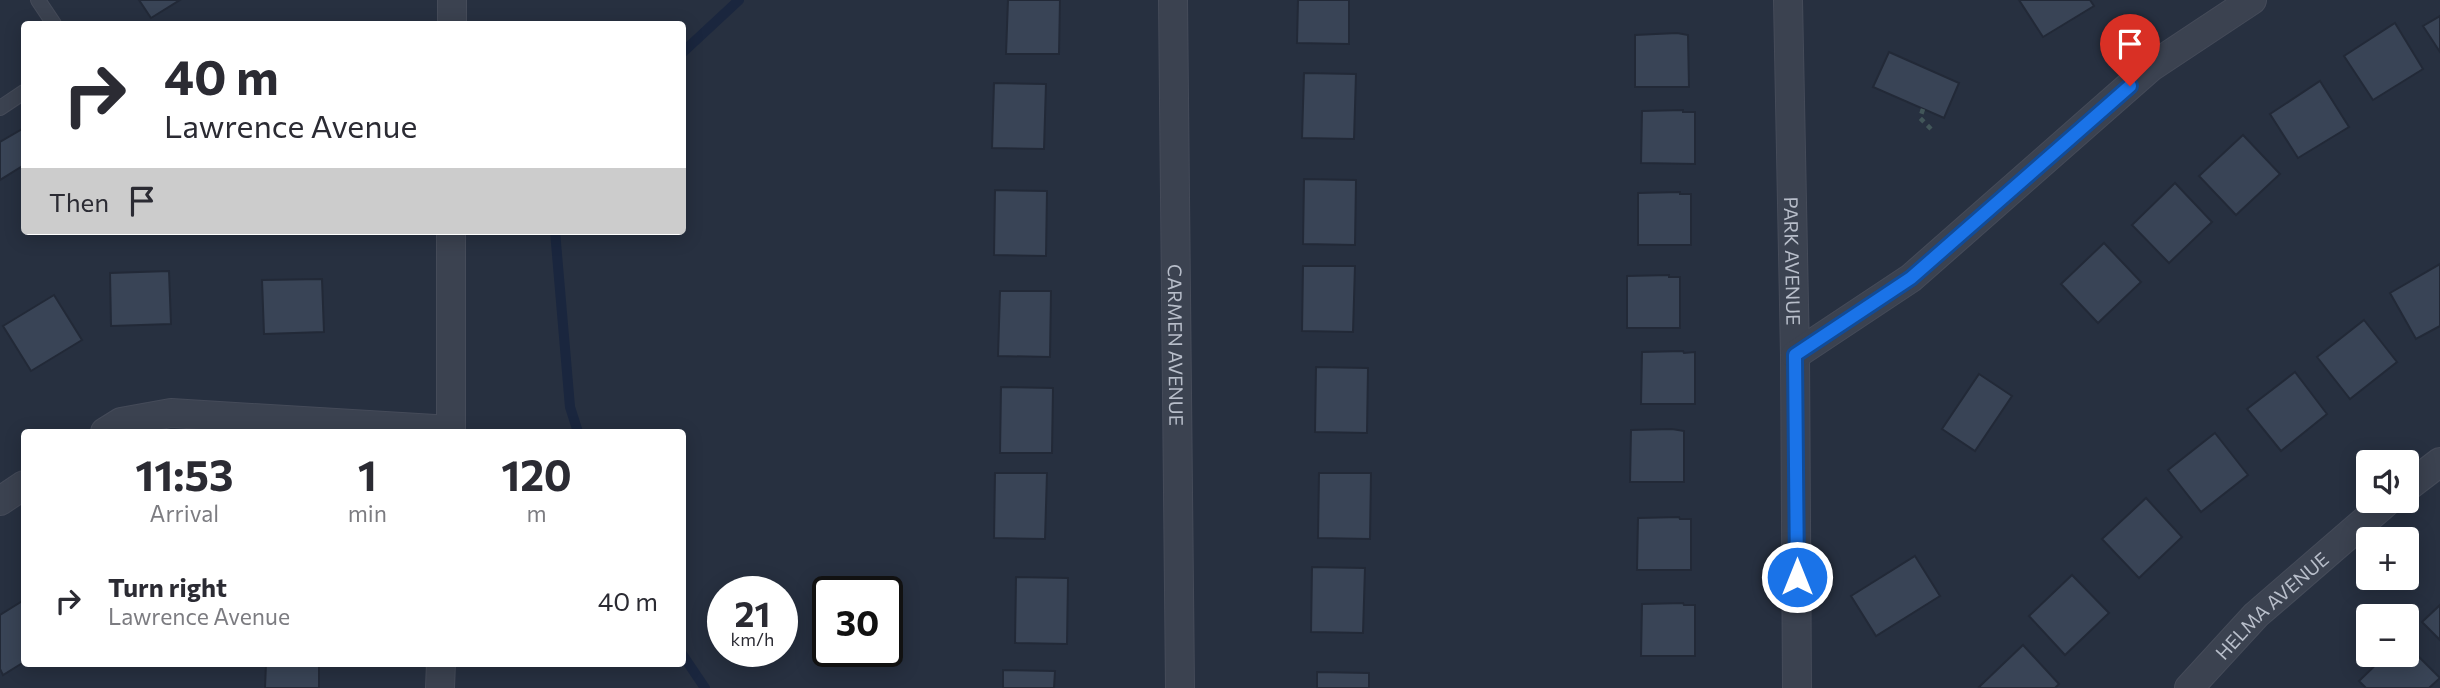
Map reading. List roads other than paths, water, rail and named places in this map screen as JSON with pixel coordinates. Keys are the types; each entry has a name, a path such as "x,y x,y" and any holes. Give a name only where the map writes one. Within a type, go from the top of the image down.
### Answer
{"street":[{"path":"452,0 452,21"},
{"name":"CARMEN AVENUE","path":"1173,0 1180,688"},
{"name":"PARK AVENUE","path":"1788,0 1795,355 1797,688"},
{"path":"1795,355 1911,278 2151,68 2252,0"},
{"path":"451,235 451,429"},
{"path":"110,429 121,422 172,413 420,429"},
{"path":"2419,478 2440,462"},
{"path":"0,500 21,487"},
{"name":"HELMA AVENUE","path":"2189,688 2256,615 2374,513"},
{"path":"440,688 441,667"}],"lane":[{"path":"38,0 52,21"},
{"path":"0,108 21,94"}],"waterway":[{"path":"686,49 739,0"},
{"path":"555,235 570,407 577,429"},
{"path":"686,660 705,688"}]}
